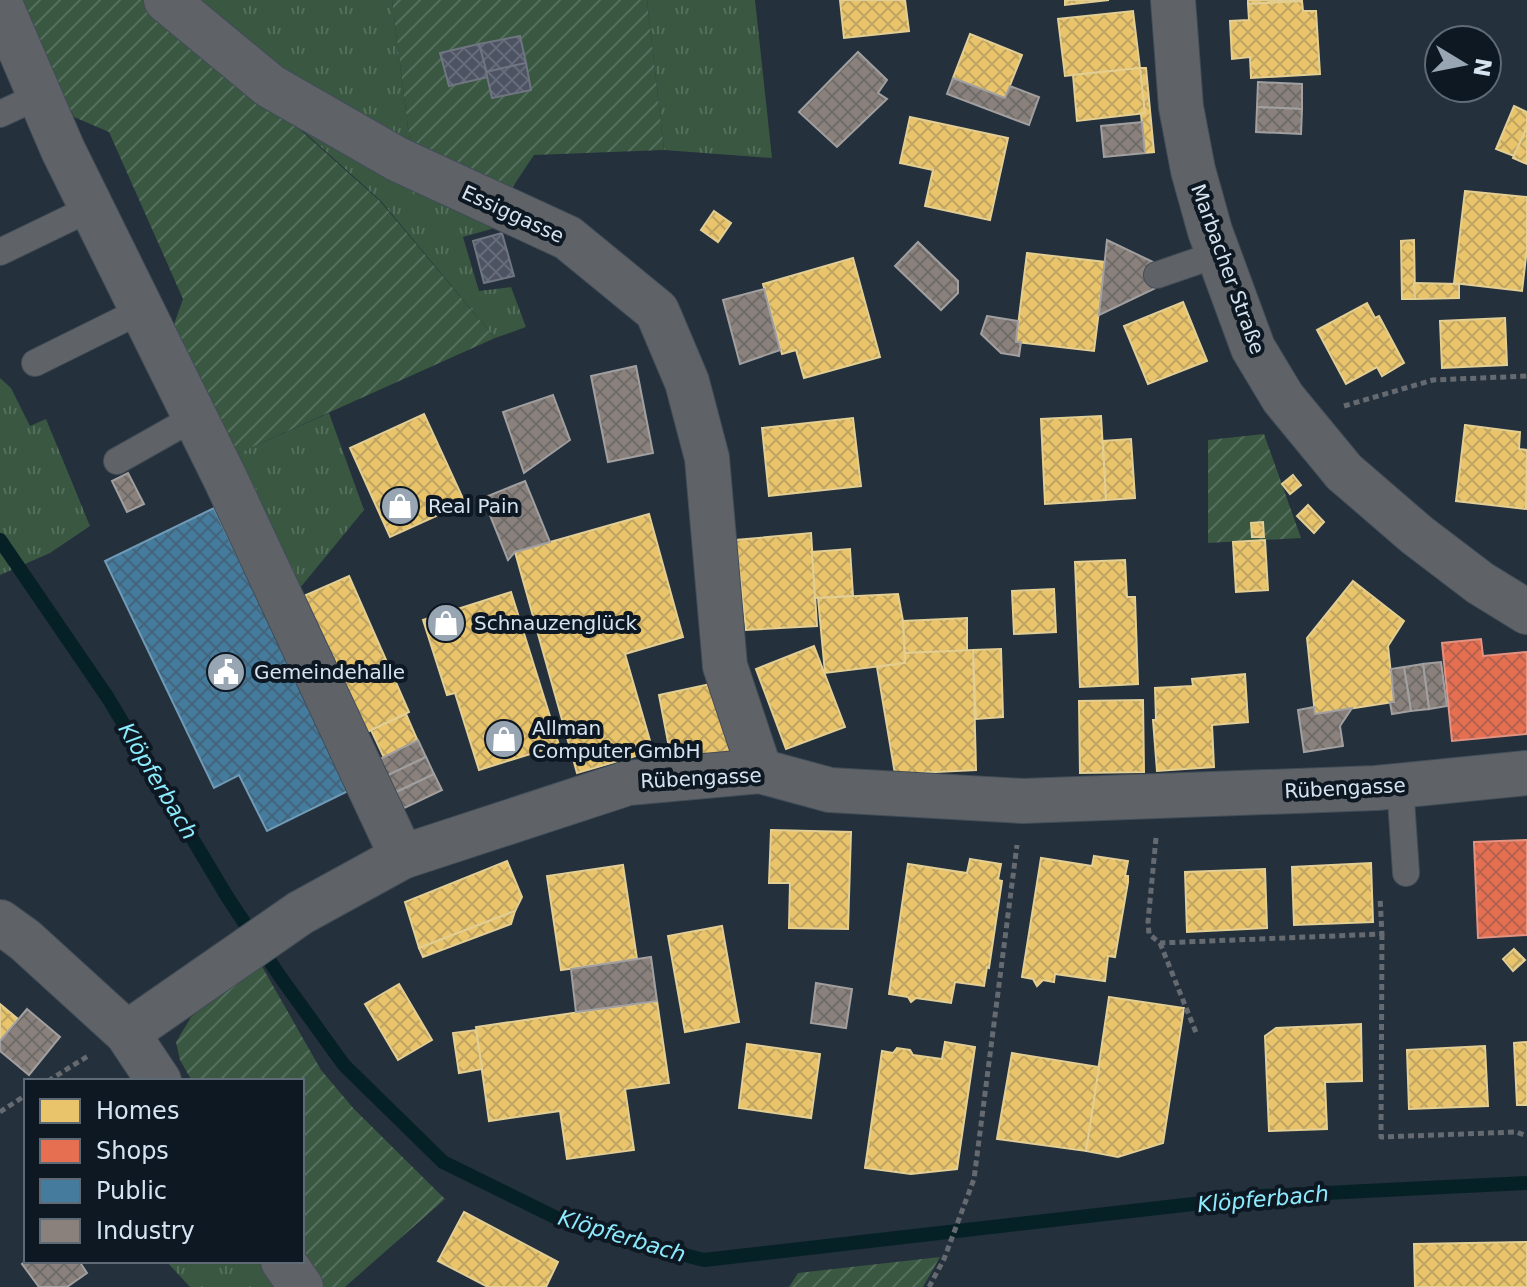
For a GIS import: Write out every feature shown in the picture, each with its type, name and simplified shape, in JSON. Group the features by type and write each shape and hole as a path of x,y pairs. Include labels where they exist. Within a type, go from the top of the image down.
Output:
{"street":[{"path":"0,0 39,96 91,208 195,417 402,857"},
{"name":"Essiggasse","path":"166,0 270,86 397,159 568,238 657,311 687,382 707,458 725,666 760,771"},
{"name":"Marbacher Straße","path":"1173,0 1181,107 1193,170 1218,254 1253,348 1283,398 1344,472 1417,535 1480,583 1527,612"},
{"name":"Rübengasse","path":"127,1033 300,913 402,857 628,783 760,771 830,790 1023,801 1376,788 1527,773"},
{"path":"21,929 127,1033 158,1079"},
{"path":"284,1263 301,1287"}],"lane":[{"path":"0,114 39,96"},
{"path":"0,252 91,208"},
{"path":"1157,275 1218,254"},
{"path":"35,363 142,310"},
{"path":"117,461 195,417"},
{"path":"1400,785 1406,873"}],"path":[{"path":"1301,419 1433,380 1527,376"},
{"path":"1160,796 1149,934 1160,943 1197,1035"},
{"path":"929,1287 944,1259 974,1179 1023,801"},
{"path":"1380,890 1381,1137 1516,1132 1527,1136"},
{"path":"1160,943 1382,934"},
{"path":"0,1112 24,1096"}],"green space":[{"path":"21,0 155,0 380,201 495,338 232,456 173,327 183,299 109,132 74,117"},
{"path":"190,0 392,0 411,151 295,79"},
{"path":"392,0 647,0 664,150 534,155 506,197 411,151"},
{"path":"647,0 755,0 772,158 664,150"},
{"path":"292,121 502,226 463,237 479,291 511,287 526,327 495,338 381,201"},
{"path":"0,378 11,388 30,426 46,419 90,526 50,553 0,575"},
{"path":"329,413 364,510 295,594 232,456"},
{"path":"1264,434 1301,538 1208,543 1208,440"},
{"path":"260,963 321,1070 354,1109 445,1199 345,1287 315,1287 303,1263 304,1079 191,1079 180,1060 176,1042 191,1017"},
{"path":"940,1257 923,1287 789,1287 798,1273"},
{"path":"168,1263 270,1263 285,1287 190,1287"}],"building: Homes":[{"path":"840,0 905,0 909,31 844,38"},
{"path":"1065,0 1109,0 1065,5"},
{"path":"1248,0 1302,0 1302,1 1248,4"},
{"path":"1302,1 1303,11 1316,11 1320,74 1251,78 1250,57 1232,59 1230,21 1249,20 1248,4"},
{"path":"1133,11 1140,68 1065,76 1058,19"},
{"path":"970,34 1022,55 1005,98 953,78"},
{"path":"1140,68 1145,113 1077,121 1073,75"},
{"path":"1140,68 1146,68 1154,152 1145,153"},
{"path":"1514,106 1527,112 1527,127 1514,156 1496,149"},
{"path":"910,117 1008,138 990,220 925,206 933,170 900,163"},
{"path":"1527,127 1527,164 1513,158"},
{"path":"1465,191 1527,197 1527,248 1522,291 1454,283"},
{"path":"714,211 731,223 718,242 701,230"},
{"path":"1414,240 1415,299 1402,299 1401,241"},
{"path":"1027,253 1105,262 1094,351 1016,342"},
{"path":"853,258 880,357 804,378 796,350 782,354 763,284"},
{"path":"1414,283 1459,284 1459,298 1415,299"},
{"path":"1183,302 1207,361 1148,384 1124,326"},
{"path":"1367,303 1375,318 1379,316 1404,363 1382,376 1377,367 1346,384 1317,330"},
{"path":"1505,318 1507,365 1442,368 1440,321"},
{"path":"424,414 465,503 390,537 350,448"},
{"path":"1101,416 1106,500 1045,504 1041,419"},
{"path":"853,418 861,486 769,496 762,428"},
{"path":"1465,425 1520,432 1519,449 1527,450 1526,509 1456,501"},
{"path":"1131,439 1135,498 1106,500 1103,441"},
{"path":"1293,475 1301,485 1290,494 1282,484"},
{"path":"1308,505 1324,522 1314,533 1297,516"},
{"path":"649,514 683,637 625,654 653,751 577,773 515,552"},
{"path":"1263,522 1264,537 1252,537 1251,523"},
{"path":"811,533 817,626 746,630 736,540"},
{"path":"1265,540 1268,590 1236,592 1233,542"},
{"path":"850,549 853,596 815,598 812,552"},
{"path":"1125,560 1127,597 1135,597 1138,684 1080,687 1075,562"},
{"path":"349,576 409,712 361,735 297,599"},
{"path":"1353,581 1404,621 1388,646 1394,702 1315,714 1307,638"},
{"path":"1054,589 1056,632 1014,634 1012,591"},
{"path":"511,592 559,745 479,770 455,693 447,695 423,620"},
{"path":"898,594 905,663 825,673 818,598"},
{"path":"967,618 967,651 905,653 903,621"},
{"path":"814,646 845,727 786,749 756,669"},
{"path":"1001,649 1003,717 976,719 973,650"},
{"path":"973,650 976,770 895,774 877,667 905,663 905,653"},
{"path":"1245,674 1248,722 1212,725 1214,767 1157,771 1153,720 1156,720 1155,688 1193,686 1192,679"},
{"path":"720,682 735,751 672,763 659,695"},
{"path":"1143,700 1144,772 1080,773 1079,701"},
{"path":"406,714 420,746 386,762 371,730"},
{"path":"771,830 851,832 848,929 789,928 790,883 769,883"},
{"path":"1094,856 1128,861 1125,876 1128,876 1128,882 1115,957 1108,956 1105,981 1055,974 1054,982 1043,980 1037,986 1033,979 1022,977 1041,858 1092,866"},
{"path":"970,859 1001,864 998,880 1002,881 984,986 955,982 951,1003 916,998 911,1002 908,997 889,994 908,864 967,873"},
{"path":"507,861 522,897 515,911 419,948 405,902"},
{"path":"1371,863 1373,922 1294,925 1292,867"},
{"path":"623,865 637,959 561,970 547,876"},
{"path":"1265,869 1267,928 1187,932 1185,872"},
{"path":"515,911 511,924 423,957 419,948"},
{"path":"722,926 739,1022 685,1032 668,936"},
{"path":"1514,949 1525,960 1513,971 1503,959"},
{"path":"399,984 432,1040 398,1060 365,1004"},
{"path":"1109,997 1184,1008 1163,1143 1118,1157 1086,1151"},
{"path":"657,1001 669,1083 625,1089 634,1150 567,1159 560,1111 489,1121 476,1027"},
{"path":"0,1004 18,1019 0,1041"},
{"path":"1361,1024 1362,1081 1325,1082 1327,1129 1269,1131 1265,1036 1276,1028"},
{"path":"476,1030 482,1069 459,1073 453,1033"},
{"path":"945,1042 975,1047 957,1169 911,1174 865,1168 882,1051 893,1053 897,1048 910,1050 913,1055 942,1059"},
{"path":"1527,1042 1527,1105 1517,1105 1514,1043"},
{"path":"747,1044 820,1054 811,1118 739,1108"},
{"path":"1485,1046 1488,1106 1409,1109 1407,1050"},
{"path":"1012,1053 1099,1067 1086,1151 997,1139"},
{"path":"464,1212 558,1262 546,1287 488,1287 438,1261"},
{"path":"1527,1242 1527,1287 1415,1287 1414,1244"}],"building: Shops":[{"path":"1481,639 1483,656 1527,652 1527,734 1452,741 1442,643"},
{"path":"1527,840 1527,935 1478,938 1474,842"}],"building: Public":[{"path":"214,508 350,790 267,831 239,775 214,788 105,561"}],"building: Industry":[{"path":"858,52 887,80 878,93 887,99 837,147 799,112"},
{"path":"953,78 1005,98 1010,86 1039,97 1029,125 947,94"},
{"path":"1258,82 1302,84 1302,109 1257,107"},
{"path":"1257,107 1302,109 1301,134 1256,132"},
{"path":"1142,122 1145,153 1104,157 1101,126"},
{"path":"1107,240 1153,262 1160,286 1099,315"},
{"path":"918,242 958,281 958,293 941,310 895,266"},
{"path":"764,289 780,350 740,364 723,300"},
{"path":"987,316 1018,321 1016,342 1021,342 1019,356 1001,353 981,334"},
{"path":"636,366 653,453 608,462 591,376"},
{"path":"553,395 570,440 524,473 503,412"},
{"path":"128,473 144,504 127,512 112,481"},
{"path":"525,481 550,542 515,552 508,560 483,498"},
{"path":"1441,662 1447,706 1429,709 1423,664"},
{"path":"1423,664 1429,709 1411,711 1404,667"},
{"path":"1404,667 1411,711 1392,714 1391,669"},
{"path":"1314,707 1315,714 1352,708 1340,726 1343,746 1304,752 1298,710"},
{"path":"418,740 426,757 382,778 374,762"},
{"path":"426,757 434,774 390,795 382,778"},
{"path":"434,774 442,790 398,811 390,795"},
{"path":"651,957 657,1001 576,1012 571,969"},
{"path":"816,983 852,989 846,1028 811,1023"},
{"path":"27,1009 60,1037 29,1075 0,1051 0,1041"},
{"path":"80,1263 87,1273 67,1287 39,1287 22,1264"}],"building: Other":[{"path":"520,36 526,63 486,72 479,44"},
{"path":"479,44 488,77 449,86 440,53"},
{"path":"526,63 531,90 492,98 486,72"},
{"path":"502,233 514,276 484,283 473,241"}],"waterway":[{"name":"Klöpferbach","path":"0,540 108,698 228,898 344,1065 443,1162 573,1226 704,1260 1263,1196 1527,1183"}],"place":[{"name":"Real Pain","path":"400,506"},
{"name":"Schnauzenglück","path":"446,623"},
{"name":"Gemeindehalle","path":"226,672"},
{"name":"Allman Computer GmbH","path":"504,739"}]}
